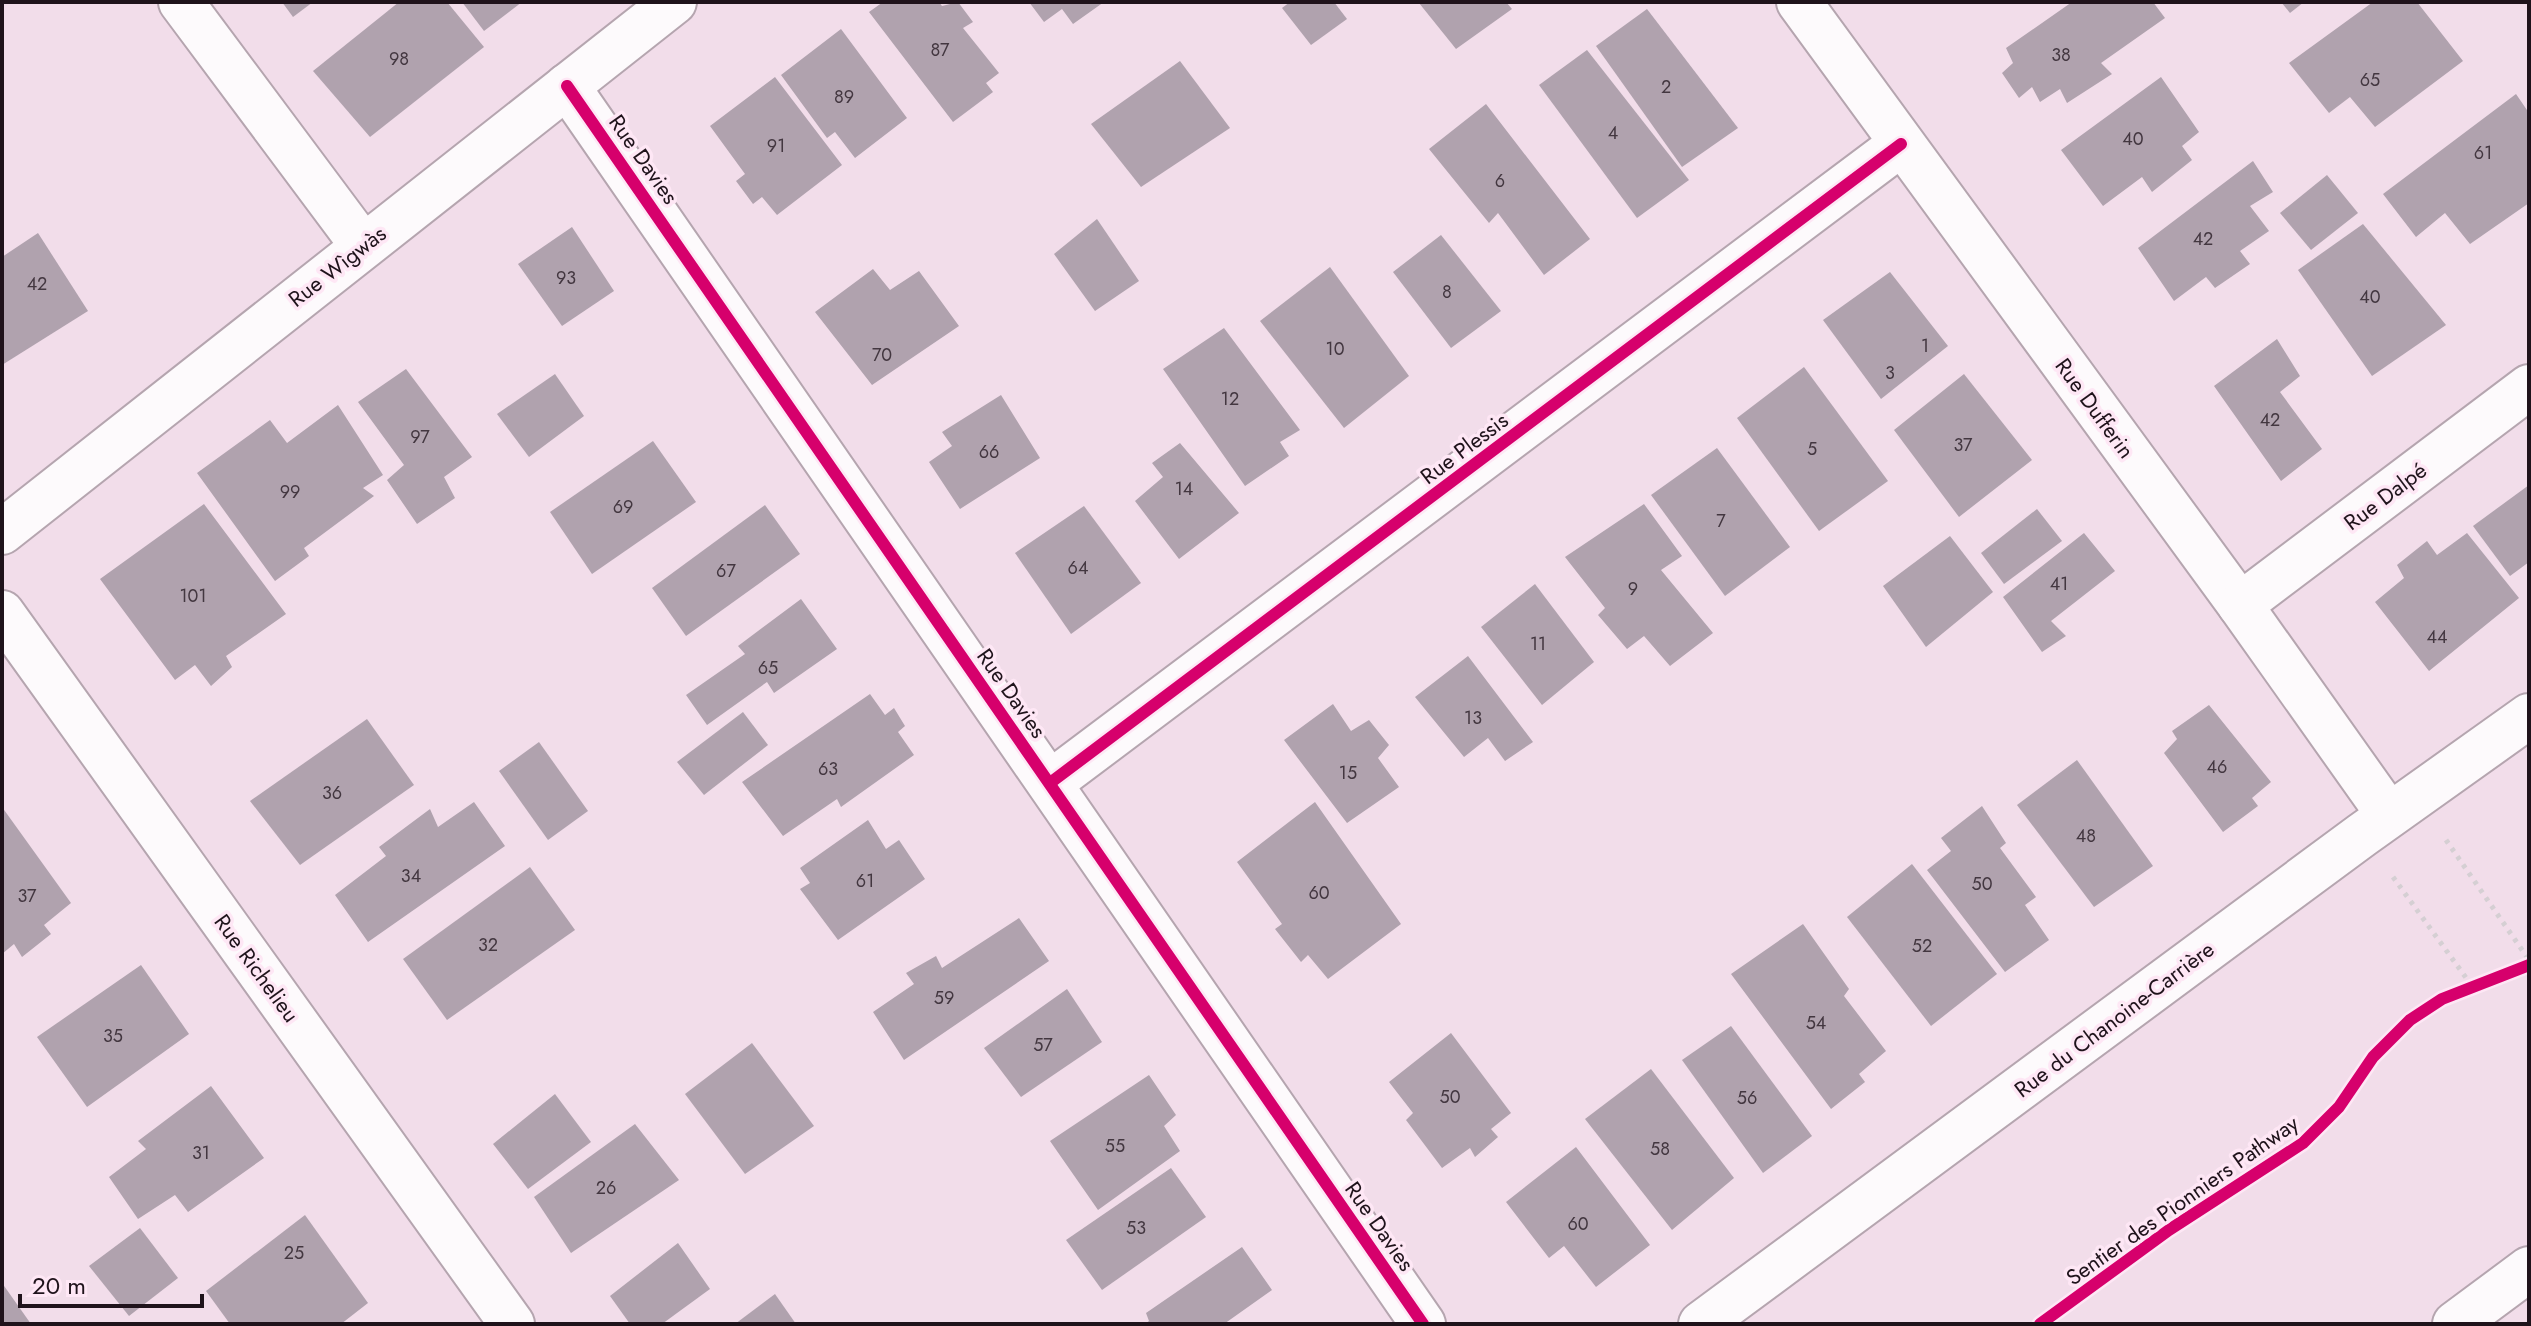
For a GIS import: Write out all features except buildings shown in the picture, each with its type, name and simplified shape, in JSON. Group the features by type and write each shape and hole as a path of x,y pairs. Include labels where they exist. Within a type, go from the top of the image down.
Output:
{"street":[{"path":"181,2 363,246"},
{"name":"Rue Wìgwàs","path":"2,532 674,2"},
{"name":"Rue Dufferin","path":"1799,2 2240,605 2389,816"},
{"name":"Rue Davies","path":"567,86 1423,1324"},
{"name":"Rue Plessis","path":"1050,783 1901,144"},
{"name":"Rue Dalpé","path":"2240,605 2529,387"},
{"name":"Rue Richelieu","path":"2,613 512,1324"},
{"name":"Rue du Chanoine-Carrière","path":"1701,1324 2529,716"},
{"path":"2455,1324 2529,1269"}],"path":[{"path":"2389,816 2529,962 2515,970"},
{"path":"2389,816 2467,988 2486,980"}],"cycle path":[{"path":"567,86 1423,1324"},
{"path":"1050,783 1901,144"},
{"name":"Sentier des Pionniers Pathway","path":"2040,1324 2169,1230 2303,1143 2339,1107 2373,1057 2410,1020 2442,999 2529,965"}]}
